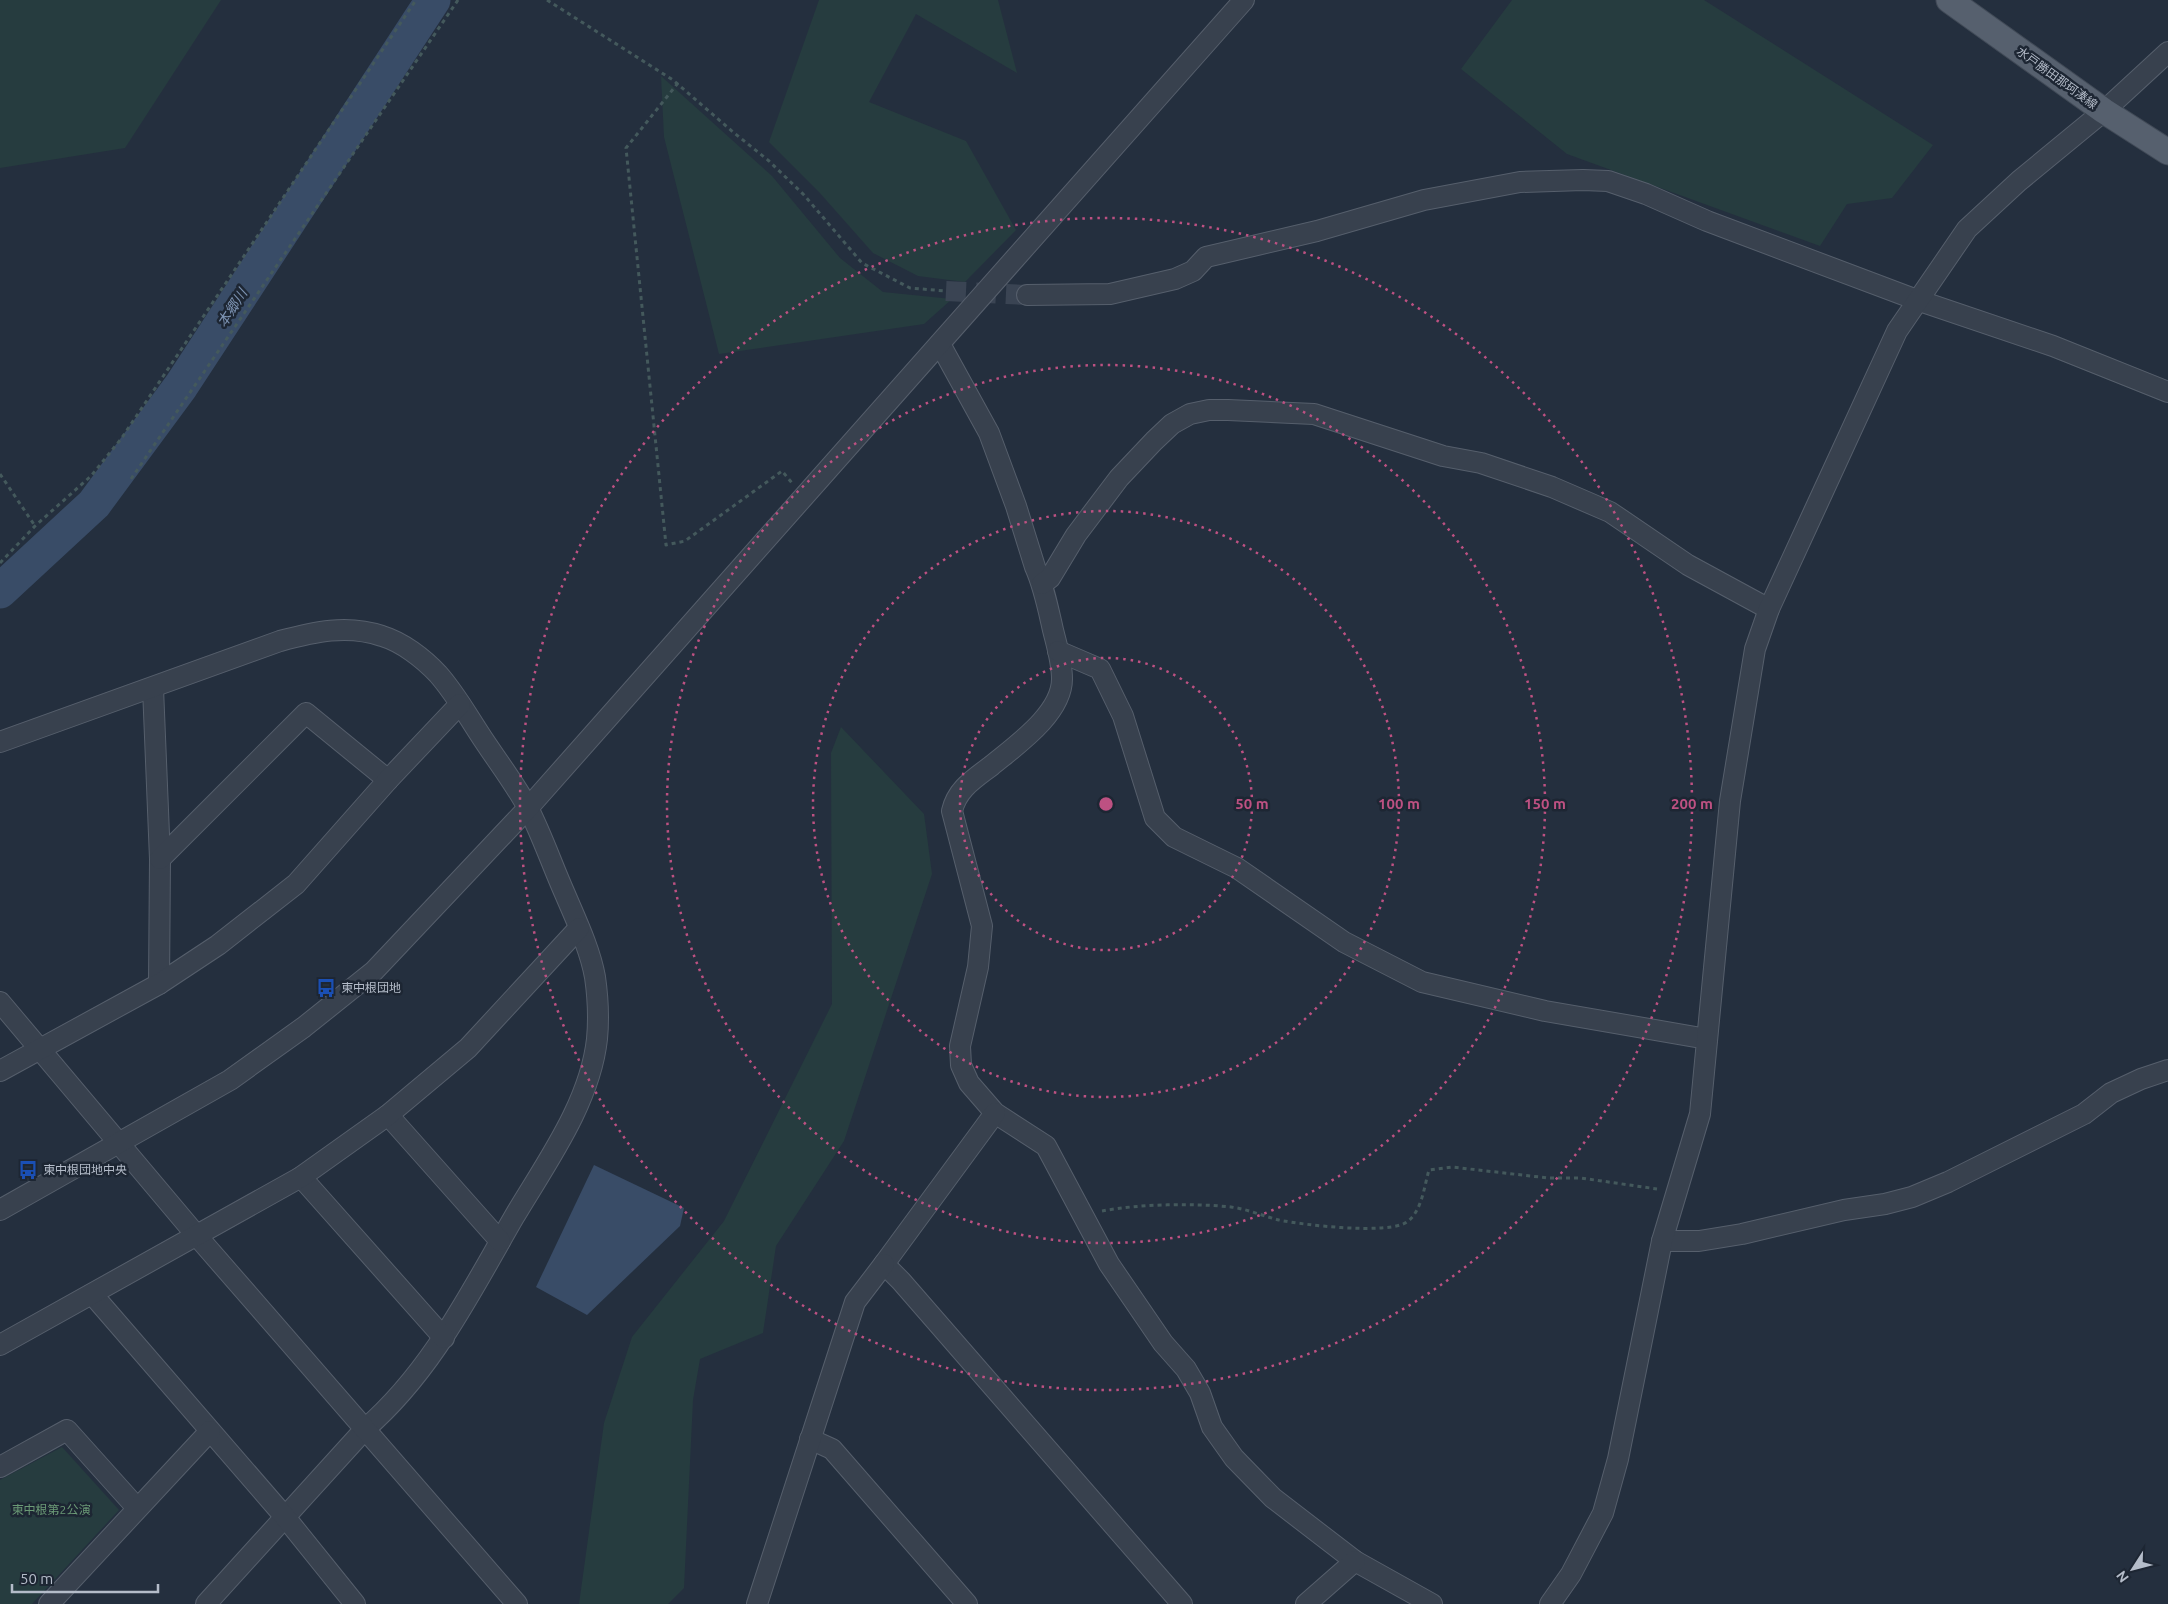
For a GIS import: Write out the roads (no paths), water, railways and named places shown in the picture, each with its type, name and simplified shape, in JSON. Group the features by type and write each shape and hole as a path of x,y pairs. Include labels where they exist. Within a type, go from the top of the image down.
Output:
{"main road":[{"name":"水戸勝田那珂湊線","path":"1949,0 2104,111 2168,152"}],"street":[{"path":"0,1210 120,1144 230,1080 274,1050 374,971 528,808 1244,0"},
{"path":"1550,1604 1571,1574 1603,1513 1618,1459 1662,1241 1700,1114 1730,801 1755,649 1769,609 1897,331 1967,229 2019,181 2104,111 2168,52"},
{"path":"1027,295 1110,294 1175,279 1193,271 1206,257 1317,231 1424,200 1520,182 1608,181 1646,194 1707,221 1917,300 2053,346 2168,392"},
{"path":"940,344 989,433 1016,506 1042,584 1058,652 1062,680 1059,694 1038,726 967,785 955,799 952,811 982,926 978,967 960,1046 961,1065 969,1083 995,1113 1046,1146 1084,1215 1108,1264 1163,1343 1186,1369 1200,1393 1212,1427 1234,1458 1273,1498 1356,1561 1432,1604"},
{"path":"1042,584 1050,578 1076,535 1119,478 1172,424 1190,414 1209,410 1228,410 1314,414 1434,454 1481,462 1552,487 1610,512 1688,565 1769,609"},
{"path":"0,742 280,641 319,631 353,630 384,636 412,651 437,673 460,704 528,808 579,928 595,974 599,1008 597,1040 590,1078 572,1116 500,1241 470,1298 444,1338 384,1412 365,1429 206,1604"},
{"path":"1058,652 1100,669 1122,716 1155,818 1174,837 1237,868 1344,942 1422,982 1545,1010 1707,1039"},
{"path":"153,688 160,859 159,984"},
{"path":"0,1071 159,984 218,945 296,884 388,780 460,704"},
{"path":"160,859 306,713 388,780"},
{"path":"0,1345 301,1177 388,1115 468,1048 579,928"},
{"path":"0,1002 197,1236 516,1604"},
{"path":"1662,1241 1699,1241 1742,1234 1844,1210 1885,1204 1912,1197 1948,1182 2084,1114 2111,1093 2168,1070"},
{"path":"757,1604 855,1302 995,1113"},
{"path":"388,1115 500,1241"},
{"path":"301,1177 444,1338"},
{"path":"884,1264 901,1281 1182,1604"},
{"path":"92,1294 285,1517 355,1604"},
{"path":"0,1466 67,1430 137,1508"},
{"path":"50,1604 210,1431"},
{"path":"810,1439 832,1449 966,1604"},
{"path":"1306,1604 1356,1561"}],"water":[{"path":"594,1165 684,1208 680,1226 587,1315 536,1287"}],"waterway":[{"name":"本郷川","path":"0,591 94,504 181,386 433,0"}],"tunnel":[{"path":"946,291 1027,295"}],"place":[{"name":"東中根団地","path":"326,988"},
{"name":"東中根団地中央","path":"28,1170"}],"park label":[{"name":"東中根第2公演","path":"51,1510"}]}
